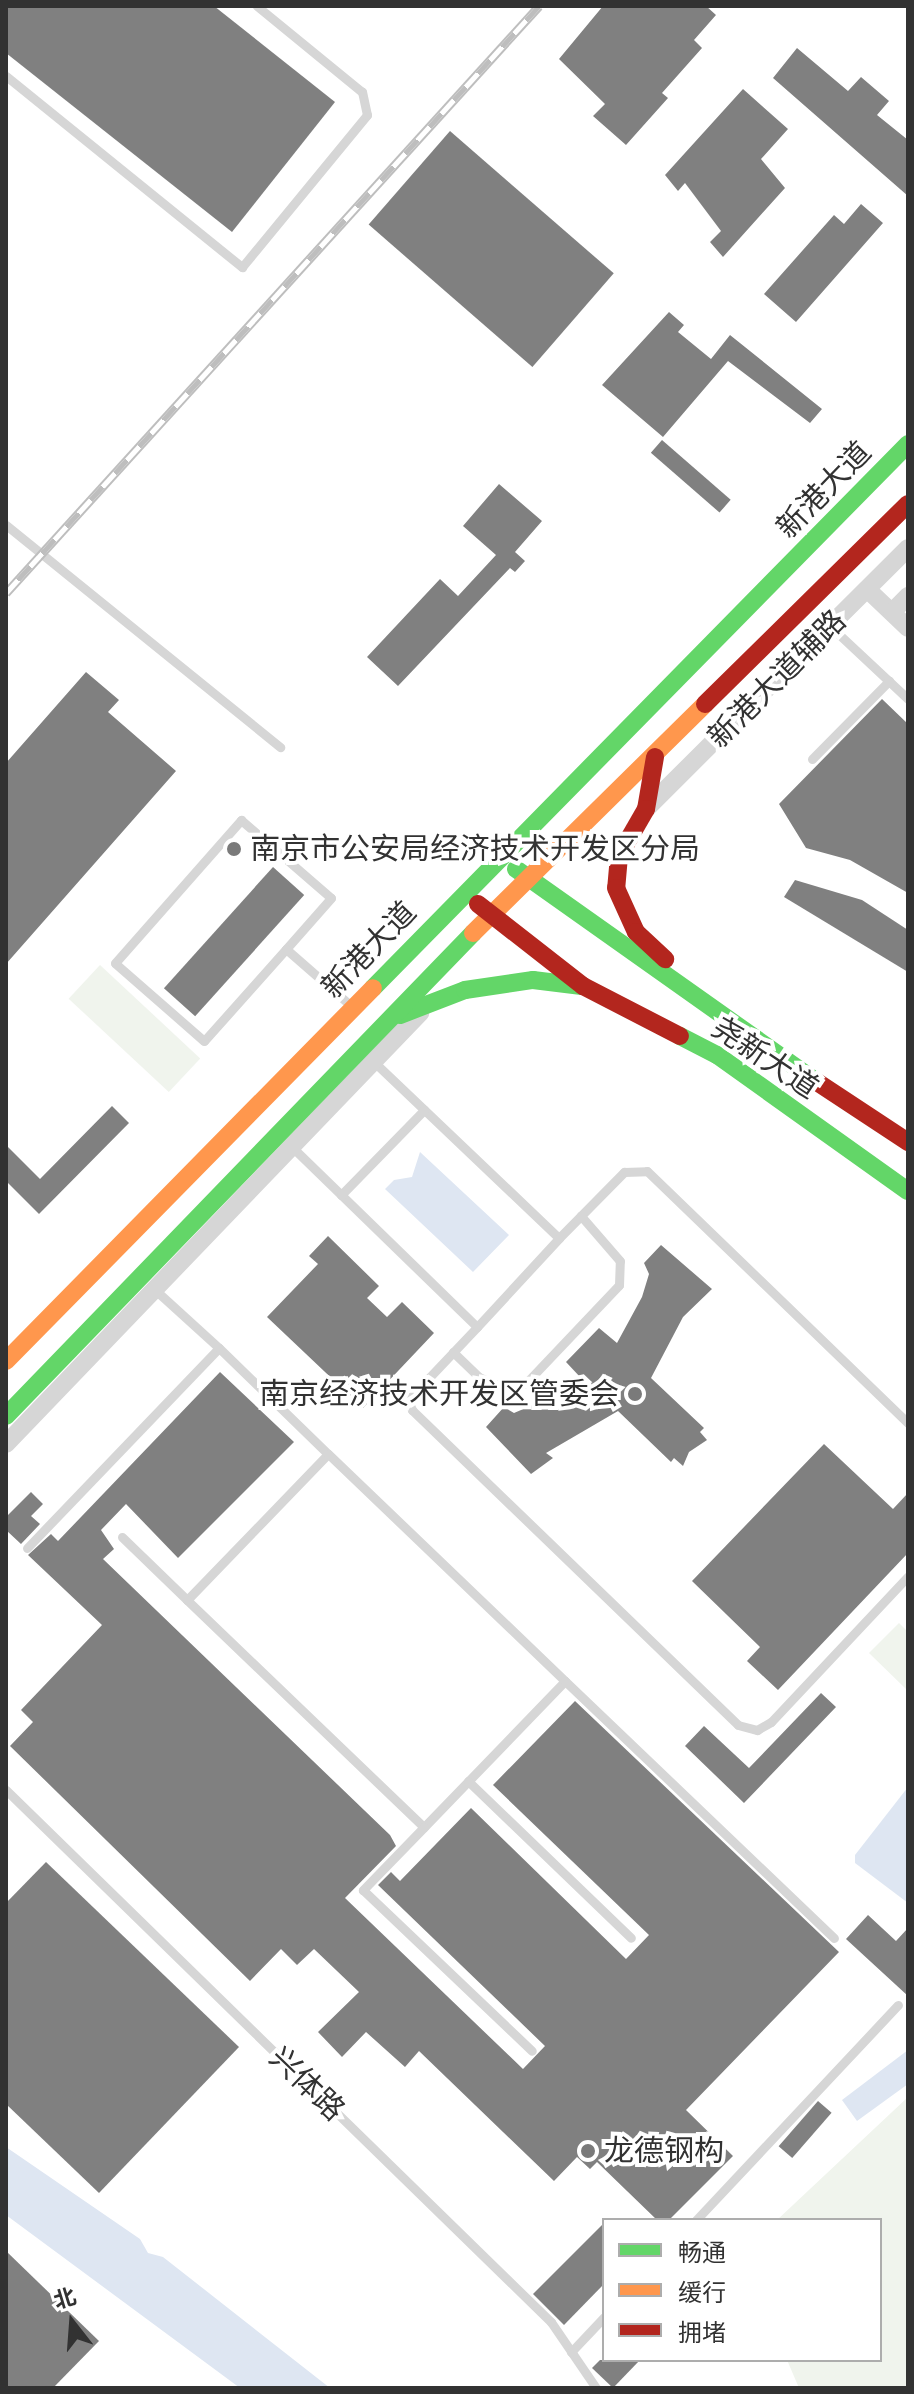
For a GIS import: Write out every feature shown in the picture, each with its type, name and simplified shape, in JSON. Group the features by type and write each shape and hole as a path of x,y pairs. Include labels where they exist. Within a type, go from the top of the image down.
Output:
{"main road":[{"name":"新港大道","path":"6,1361 908,444"},
{"name":"新港大道","path":"6,1416 358,1046 530,881 908,504"},
{"name":"尧新大道","path":"655,757 646,809 619,856 616,888 636,932 731,1025"},
{"name":"尧新大道","path":"501,855 530,881 731,1025 908,1142"},
{"name":"尧新大道","path":"464,892 583,986 717,1055 908,1191"},
{"name":"尧新大道","path":"387,1020 465,990 533,980 583,986"}],"street":[{"name":"新港大道辅路","path":"646,809 908,548"},
{"path":"868,590 908,628"},
{"path":"892,612 908,596"},
{"path":"6,1444 430,1003"}],"lane":[{"path":"6,76 242,267 367,115 362,92 257,6"},
{"path":"6,525 280,747"},
{"path":"830,626 908,699"},
{"path":"812,759 889,681"},
{"path":"241,820 331,898 286,949 204,1041 115,963 241,820"},
{"path":"286,949 353,1007"},
{"path":"358,1046 559,1238"},
{"path":"341,1195 424,1110"},
{"path":"275,1130 477,1327"},
{"path":"908,1423 647,1171 624,1172 408,1400 412,1410 738,1725 757,1730 771,1722 908,1576"},
{"path":"453,1352 479,1377 506,1389 526,1383 619,1285 620,1261 581,1216"},
{"path":"139,1275 834,1938"},
{"path":"27,1548 219,1348"},
{"path":"187,1600 328,1454"},
{"path":"122,1537 424,1827"},
{"path":"532,2051 363,1890 565,1681"},
{"path":"468,1781 631,1938"},
{"name":"兴体路","path":"6,1790 551,2322 596,2388"},
{"path":"698,2218 898,2005"},
{"path":"571,2352 602,2319"}],"shaded area":[{"path":"100,965 200,1058 169,1092 69,999"},
{"path":"420,1152 509,1235 473,1272 385,1189 394,1180 412,1177"},
{"path":"899,1623 908,1632 908,1691 869,1653"},
{"path":"908,1787 908,1903 855,1863 855,1855"},
{"path":"908,2050 908,2084 857,2121 842,2100"},
{"path":"908,2097 908,2388 799,2388 788,2362 882,2362 882,2218 779,2218"},
{"path":"6,2147 140,2239 148,2253 163,2257 330,2388 240,2388 6,2215"}],"building":[{"path":"6,6 214,6 335,102 232,232 6,53"},
{"path":"603,6 706,6 716,15 694,40 702,48 662,93 668,98 626,145 593,116 605,104 559,59"},
{"path":"797,48 848,91 861,77 889,101 877,115 908,140 908,196 773,78"},
{"path":"743,89 788,129 761,159 785,188 723,257 710,242 721,231 685,183 678,191 665,175"},
{"path":"450,131 614,273 532,367 369,225"},
{"path":"861,204 883,223 796,322 764,294 834,215 844,224"},
{"path":"669,312 684,325 678,332 711,359 730,335 822,409 810,423 728,361 663,437 602,385"},
{"path":"662,440 731,500 720,513 651,453"},
{"path":"499,484 542,521 515,552 525,561 515,572 510,568 398,686 367,657 440,579 458,596 496,555 463,526"},
{"path":"86,672 119,700 108,712 176,771 6,964 6,763"},
{"path":"882,699 908,724 908,893 850,860 806,848 779,804"},
{"path":"273,867 304,895 195,1016 164,988"},
{"path":"795,880 862,900 908,930 908,972 784,897"},
{"path":"112,1106 129,1123 39,1214 6,1181 6,1145 40,1179"},
{"path":"328,1236 379,1286 367,1298 387,1317 402,1302 434,1333 363,1408 267,1317 318,1264 309,1256"},
{"path":"661,1245 712,1289 683,1317 651,1378 704,1428 700,1432 707,1440 689,1452 683,1466 674,1458 671,1462 618,1411 546,1453 553,1458 531,1474 486,1427 504,1407 514,1413 568,1390 581,1378 566,1362 599,1328 617,1343 642,1297 649,1274 644,1263"},
{"path":"220,1372 294,1442 178,1558 126,1504 101,1530 114,1549 103,1559 390,1835 396,1846 345,1898 523,2069 545,2046 378,1885 391,1872 400,1881 471,1808 626,1959 649,1935 493,1785 575,1701 839,1952 686,2110 733,2156 671,2218 655,2218 597,2162 590,2169 577,2157 554,2181 419,2051 405,2067 366,2032 342,2057 318,2032 359,1992 314,1949 297,1965 281,1949 250,1981 10,1746 33,1722 21,1710 102,1625 28,1555 51,1534 58,1541"},
{"path":"824,1444 893,1509 908,1493 908,1553 778,1690 747,1661 760,1647 692,1581"},
{"path":"31,1492 43,1504 31,1516 40,1524 21,1544 6,1530 6,1517"},
{"path":"821,1693 836,1707 744,1803 685,1746 704,1726 749,1768"},
{"path":"46,1862 239,2047 99,2193 6,2104 6,1903"},
{"path":"868,1915 896,1941 908,1928 908,1996 846,1939"},
{"path":"818,2101 832,2113 792,2158 779,2146"},
{"path":"602,2225 602,2286 564,2325 533,2294"},
{"path":"6,2251 99,2341 53,2388 6,2388"},
{"path":"600,2360 638,2362 613,2388 592,2368"}],"railway":[{"path":"6,593 539,6"}],"traffic: fast":[{"path":"373,988 908,444"},
{"path":"516,869 817,1082"},
{"path":"6,1416 473,933"},
{"path":"400,1015 465,990 533,980 582,986"},
{"path":"680,1036 717,1055 908,1191"}],"traffic: slow":[{"path":"473,933 705,704"},
{"path":"6,1361 373,988"}],"traffic: jam":[{"path":"705,704 908,504"},
{"path":"655,757 646,809 619,856 616,888 636,932 665,959"},
{"path":"478,904 583,986 680,1036"},
{"path":"817,1082 908,1142"}],"place":[{"name":"南京市公安局经济技术开发区分局","path":"234,849"},
{"name":"南京经济技术开发区管委会","path":"635,1394"},
{"name":"龙德钢构","path":"588,2151"}]}
